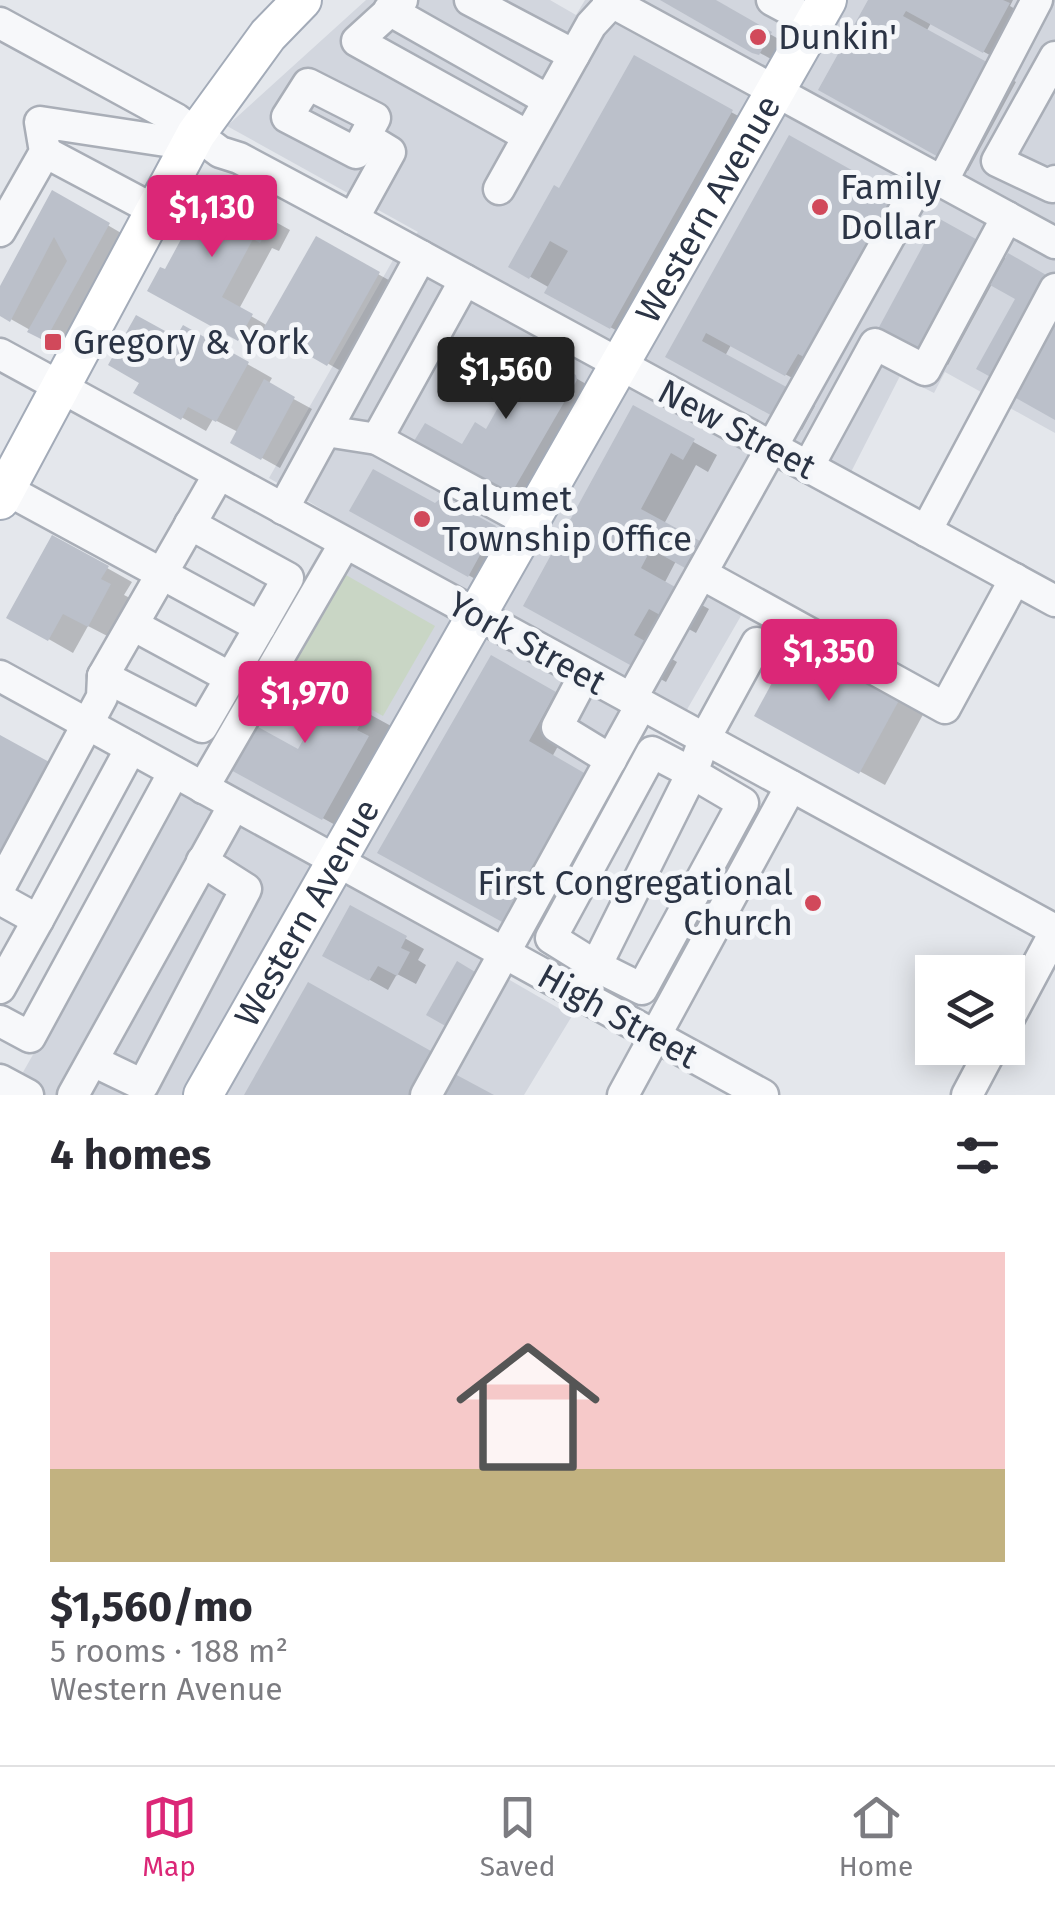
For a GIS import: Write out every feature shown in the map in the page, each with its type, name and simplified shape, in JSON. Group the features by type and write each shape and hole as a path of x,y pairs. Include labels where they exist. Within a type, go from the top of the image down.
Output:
{"main road":[{"path":"2,492 194,140 268,34 302,0"},
{"name":"Western Avenue","path":"202,1095 821,12"}],"street":[{"path":"470,0 574,55"},
{"path":"772,0 821,12"},
{"path":"426,1095 611,760 636,702 702,574 1037,0"},
{"path":"499,189 591,25 612,1 1055,243"},
{"path":"528,136 357,41 395,5 548,100"},
{"name":"New Street","path":"0,23 176,119 194,140 238,158 352,219 1055,601"},
{"path":"1055,57 997,160 1052,187 1055,182"},
{"path":"0,231 45,152 40,122 194,140"},
{"path":"352,219 390,152 366,138"},
{"path":"45,152 156,212"},
{"path":"808,467 875,344 925,370 1006,217"},
{"path":"283,509 421,256"},
{"path":"377,439 465,280"},
{"path":"926,532 1055,289"},
{"name":"York Street","path":"4,352 344,543 1055,931"},
{"path":"326,431 377,439 531,523"},
{"path":"0,887 79,720 90,682 104,676 219,474"},
{"path":"2,492 260,627"},
{"path":"104,676 202,727 288,578 190,524"},
{"path":"203,788 344,543"},
{"path":"702,574 945,708 1014,579"},
{"path":"133,625 230,678"},
{"path":"580,994 692,773 704,740 757,643"},
{"path":"585,674 558,727 611,760"},
{"name":"High Street","path":"0,676 764,1095"},
{"path":"0,988 131,748"},
{"path":"652,752 692,773 743,803 642,988 551,938 652,752"},
{"path":"0,1021 30,1037 174,772"},
{"path":"623,1095 791,786"},
{"path":"74,1095 234,805"},
{"path":"92,1060 143,1085 246,889 202,862"},
{"path":"0,899 38,920"},
{"path":"1025,988 1055,931"},
{"path":"967,1095 983,1065"},
{"path":"0,1080 28,1095"}],"shaded area":[{"path":"366,0 550,0 576,15 585,0 1055,0 1055,433 945,372 934,393 900,376 850,474 788,444 715,569 753,595 685,713 660,699 501,975 572,1016 524,1095 10,1095 338,519 269,478 393,260 418,232 227,126"}],"green space":[{"path":"339,571 435,626 383,716 287,661"}],"building":[{"path":"660,0 716,0 772,32 759,55 752,53"},
{"path":"868,0 1010,3 983,53 906,11 903,16 994,66 942,159 818,90"},
{"path":"634,55 733,110 610,329 544,293 568,251 550,241 529,279 508,267 554,185 559,188"},
{"path":"789,135 898,196 850,282 847,277 804,357 798,354 785,376 706,333 702,341 792,390 776,418 665,357"},
{"path":"206,180 274,217 260,243 253,239 222,297 253,314 238,341 147,291 160,267 165,269 199,206 193,203"},
{"path":"52,190 110,223 45,341 27,332 67,261 54,237 10,322 0,316 0,286"},
{"path":"938,218 983,243 923,353 878,329"},
{"path":"316,236 380,272 327,366 263,329"},
{"path":"1008,253 1053,279 996,380 976,369 1015,299 990,285"},
{"path":"1055,308 1055,420 1016,398 1021,390 1012,384"},
{"path":"136,315 176,337 183,325 249,362 216,422 188,407 181,420 133,393 139,383 108,365"},
{"path":"510,337 576,375 577,380 507,501 411,446 425,423 462,444 475,422 486,429 500,404 495,401 505,384 489,375"},
{"path":"264,379 295,397 261,460 230,443"},
{"path":"633,405 695,439 683,460 671,453 641,509 700,541 685,568 651,549 641,568 686,593 671,621 649,609 634,635 654,646 641,671 523,606"},
{"name":"Calumet Township Office","path":"373,469 435,503 442,497 496,526 468,577 349,511"},
{"path":"52,535 109,566 101,579 111,584 88,627 63,614 48,641 6,618"},
{"path":"798,635 903,693 859,774 754,716"},
{"path":"491,655 556,692 529,741 586,774 504,923 377,853"},
{"path":"288,666 368,710 357,730 369,736 322,820 227,768 251,723 298,749 308,731 279,716 288,699 274,691"},
{"path":"0,735 51,763 0,858"},
{"path":"350,905 407,936 401,948 410,952 397,976 378,966 369,981 322,956"},
{"path":"457,961 480,975 449,1028 426,1015"},
{"path":"308,982 438,1055 415,1095 244,1095"},
{"path":"453,1073 494,1095 441,1095"}],"place":[{"name":"Dunkin'","path":"758,37"},
{"name":"Family Dollar","path":"820,207"},
{"name":"Gregory & York","path":"53,342"},
{"name":"Calumet Township Office","path":"422,519"},
{"name":"First Congregational Church","path":"813,903"}]}
